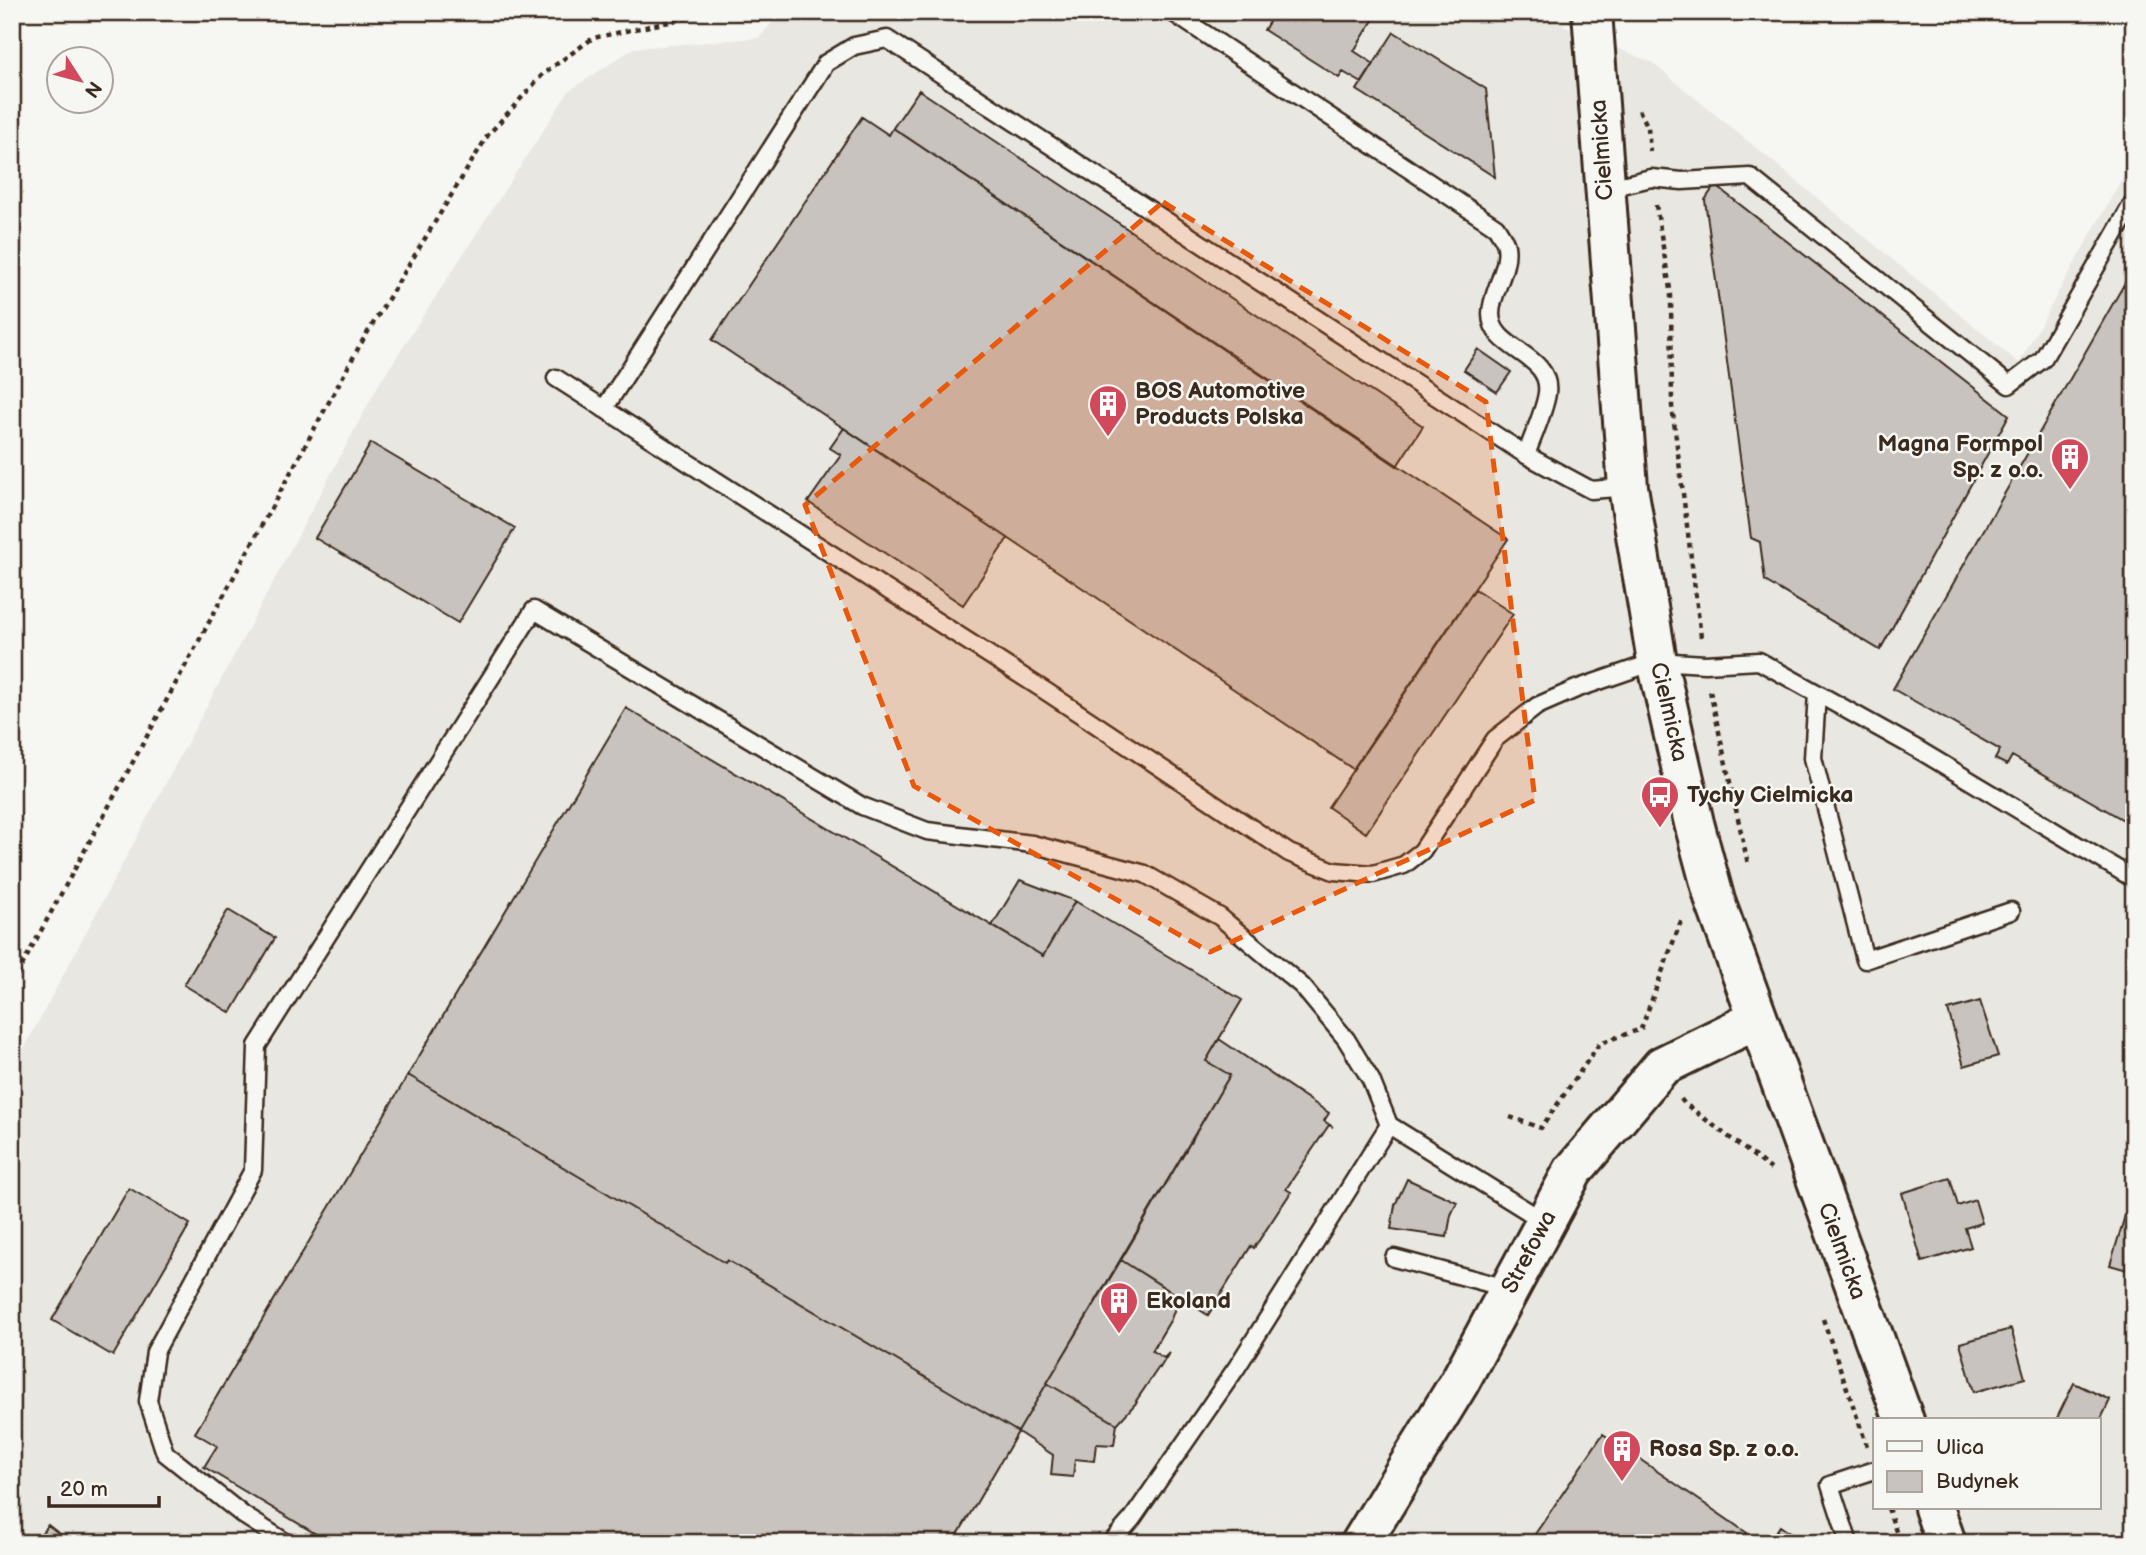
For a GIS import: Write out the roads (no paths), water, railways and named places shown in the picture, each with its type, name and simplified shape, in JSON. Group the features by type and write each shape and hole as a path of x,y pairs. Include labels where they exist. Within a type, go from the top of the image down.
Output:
{"street":[{"name":"Cielmicka","path":"1592,12 1628,487 1657,661 1715,901 1903,1418"},
{"name":"Strefowa","path":"1361,1543 1460,1383 1573,1171 1662,1066 1758,1019"},
{"path":"1935,1510 1945,1543"}],"lane":[{"path":"1172,12 1496,227 1506,246 1503,273 1494,296 1491,316 1497,335 1543,370 1548,392 1526,455"},
{"path":"604,409 826,63 854,46 887,39 1526,455 1591,490 1628,487"},
{"path":"1605,189 1651,178 1682,181 1750,177 2009,385 2043,359 2134,201"},
{"path":"556,378 1035,684 1289,853 1334,871 1373,874 1404,865 1422,851 1495,739 1537,706 1576,689 1657,661 1704,664 1759,661 1919,750 2134,879"},
{"path":"287,1543 243,1515 165,1453 148,1401 155,1352 253,1170 257,1046 534,610 862,806 928,831 1032,844 1145,874 1220,917 1302,986 1346,1039 1371,1080 1390,1125 1545,1222"},
{"path":"1817,693 1813,758 1866,960 2011,911"},
{"path":"1111,1543 1132,1519 1237,1367 1390,1125"},
{"path":"1394,1258 1510,1289"},
{"path":"1849,1543 1830,1485 1873,1471"}],"place":[{"name":"BOS Automotive Products Polska","path":"1108,438"},
{"name":"Magna Formpol Sp. z o.o.","path":"2070,491"},
{"name":"Tychy Cielmicka","path":"1660,829"},
{"name":"Ekoland","path":"1119,1335"},
{"name":"Rosa Sp. z o.o.","path":"1622,1483"}]}
